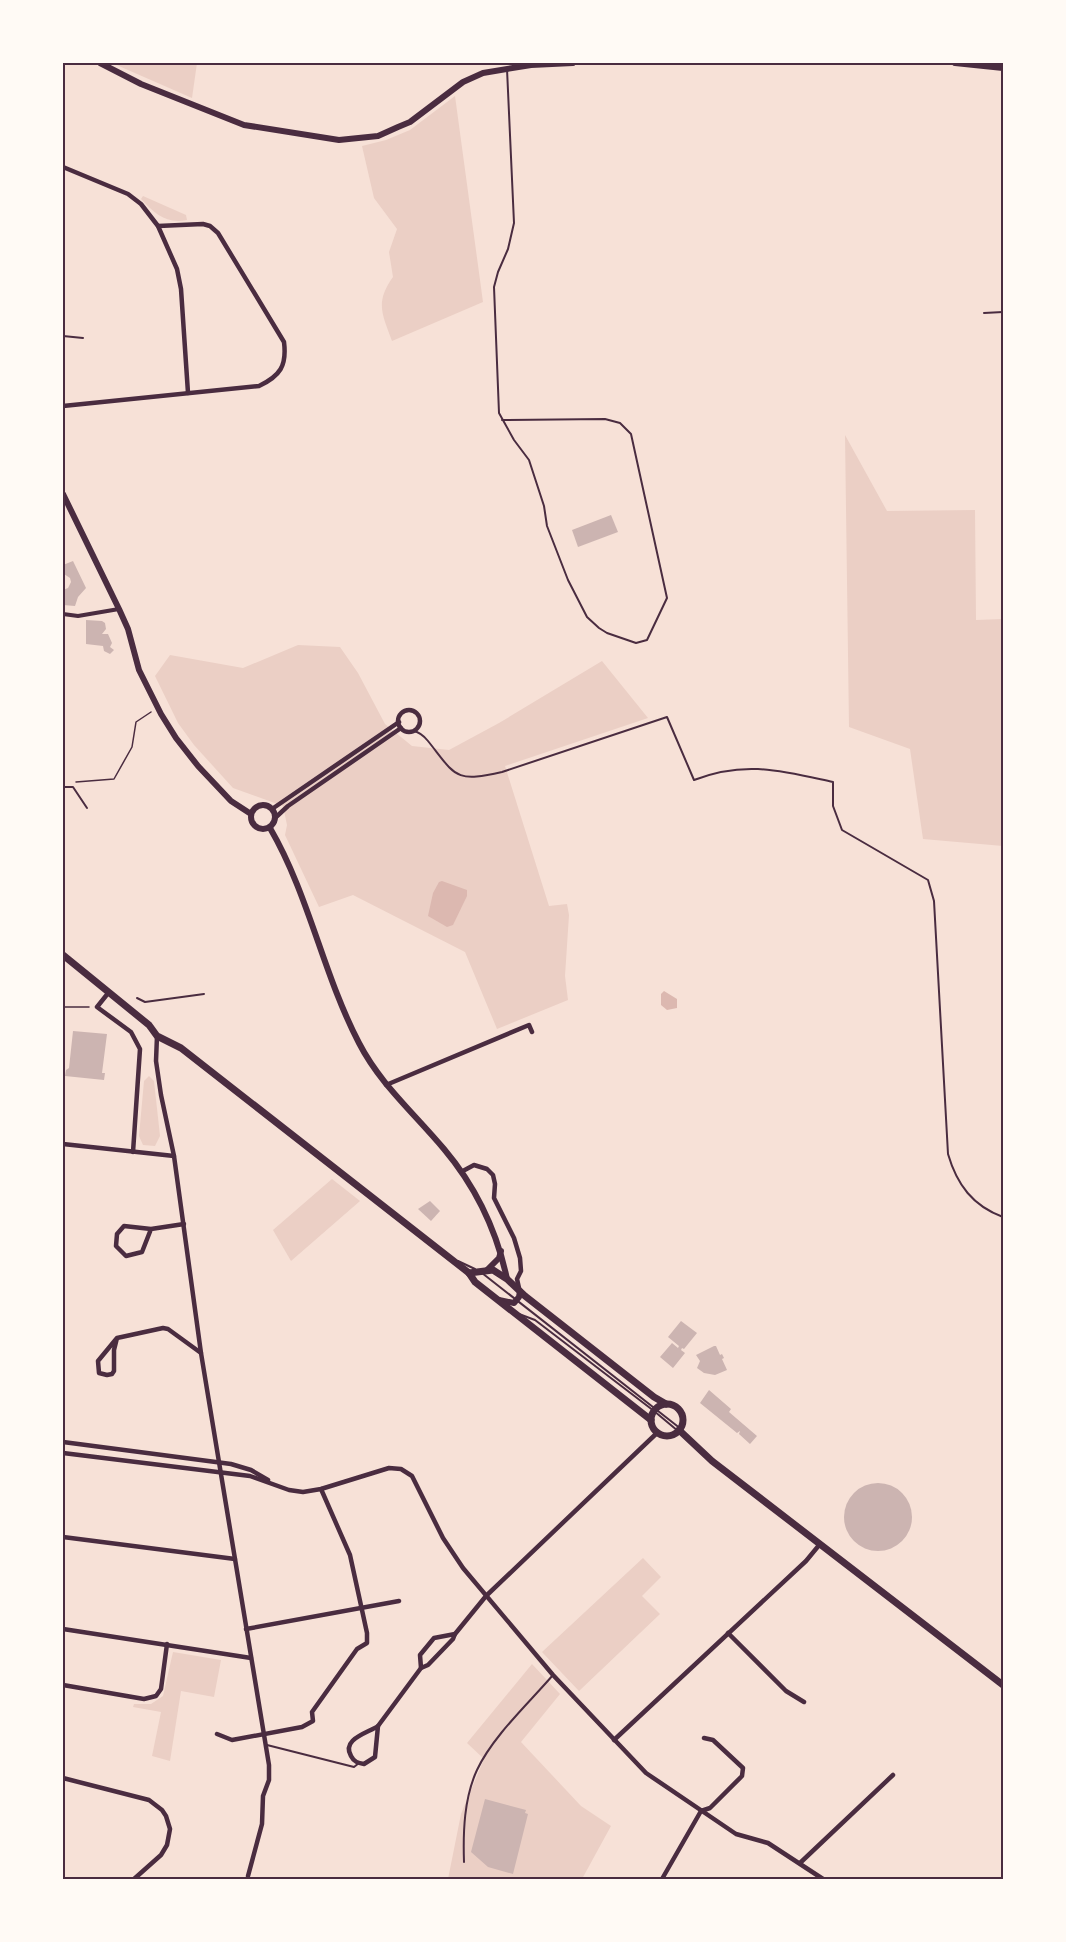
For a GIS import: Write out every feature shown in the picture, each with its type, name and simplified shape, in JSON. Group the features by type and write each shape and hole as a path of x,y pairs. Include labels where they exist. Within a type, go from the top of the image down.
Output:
{"main road":[{"path":"63,955 149,1024 157,1036 181,1048 469,1273 475,1282 513,1313 651,1420 658,1432 666,1436 679,1430 682,1424 682,1414 676,1407 666,1404 596,1352 507,1279 493,1270 469,1273"},
{"path":"651,1420 655,1410 666,1404"},
{"path":"679,1430 712,1461 1003,1685"}],"street":[{"path":"100,63 141,84 244,125 339,140 378,136 398,128 410,122 463,82 483,73 531,65 573,63"},
{"path":"955,63 1003,68"},
{"path":"63,167 128,194 141,204 158,226 177,269 182,289 188,393"},
{"path":"63,405 259,386 275,378 281,370 286,356 284,342 218,233 210,226 203,224 158,226"},
{"path":"63,494 128,629 140,670 157,707 176,738 198,766 231,801 251,814"},
{"path":"63,614 78,616 119,609"},
{"path":"409,711 415,712 420,724 414,731 407,732 401,728 399,722 402,713 409,711"},
{"path":"272,809 399,722"},
{"path":"275,818 272,809 262,805 255,808 251,814 252,823 258,829 270,828 275,818 288,806 401,728"},
{"path":"270,828 286,857 345,1014 362,1049 386,1085 444,1149 461,1172 493,1228 501,1250 507,1279"},
{"path":"110,992 97,1007 131,1032 140,1049 133,1152"},
{"path":"386,1085 529,1024 532,1032"},
{"path":"157,1036 156,1061 174,1156 201,1353 267,1745 269,1780 263,1796 259,1838 248,1876"},
{"path":"63,1144 174,1156"},
{"path":"461,1172 474,1165 487,1169 493,1175 496,1204 514,1238 520,1258 521,1271 517,1279 520,1291 518,1300 513,1303 498,1300"},
{"path":"151,1229 142,1252 126,1256 116,1246 117,1234 124,1226 151,1229 184,1224"},
{"path":"484,1271 499,1258 501,1250"},
{"path":"117,1338 114,1350 114,1371 112,1374 103,1375 99,1373 99,1361 117,1338 163,1328 168,1329 201,1353"},
{"path":"378,1726 375,1757 368,1763 355,1761 350,1754 350,1744 356,1737 378,1726 421,1668 428,1665 453,1639 454,1634 486,1596 658,1432"},
{"path":"63,1442 220,1462 251,1470 276,1485"},
{"path":"63,1453 250,1476 289,1490 303,1491 321,1489 389,1468 401,1469 412,1476 443,1538 463,1568 554,1675 655,1781 736,1834 768,1843 823,1879"},
{"path":"217,1734 232,1740 302,1727 313,1721 312,1712 357,1649 367,1643 367,1633 350,1555 321,1489"},
{"path":"63,1537 235,1559"},
{"path":"614,1740 807,1561 820,1544"},
{"path":"246,1629 399,1601"},
{"path":"63,1629 251,1658"},
{"path":"728,1633 786,1691 804,1702"},
{"path":"421,1668 420,1655 434,1638 454,1634"},
{"path":"63,1685 144,1699 156,1696 160,1689 167,1644"},
{"path":"662,1879 701,1811 710,1808 742,1776 743,1768 713,1740 704,1737"},
{"path":"800,1863 893,1775"},
{"path":"63,1778 149,1800 162,1810 170,1829 167,1845 161,1855 134,1879"}],"lane":[{"path":"502,420 605,419 620,423 631,434 667,598 647,640 636,643 608,633 587,617 568,580 547,526 544,506 529,460 502,420 497,405 494,287 508,249 513,223 507,69"},
{"path":"984,313 1003,312"},
{"path":"63,336 83,338"},
{"path":"414,731 419,732 427,740 451,771 464,777 473,777 502,772 667,717 694,780 729,769 765,768 833,782 833,806 842,830 928,880 934,901 948,1154 960,1184 972,1200 988,1212 1003,1217"},
{"path":"63,787 73,787 87,808"},
{"path":"137,998 145,1002 204,994"},
{"path":"445,1254 484,1271 679,1430"},
{"path":"513,1313 529,1316 535,1320 655,1410"},
{"path":"464,1862 463,1834 472,1785 478,1769 494,1743 554,1675"},
{"path":"267,1745 354,1767 359,1763"}],"path":[{"path":"72,782 114,778 132,747 136,722 157,707"},
{"path":"63,1007 97,1007"}],"shaded area":[{"path":"112,63 197,63 192,98"},
{"path":"455,96 483,302 392,341 383,315 382,301 393,277 389,252 397,229 374,198 362,146 386,140 410,130"},
{"path":"143,196 186,215 187,220 173,221 161,217 141,199"},
{"path":"845,435 887,511 975,510 976,620 1003,619 1003,846 923,839 910,749 849,727"},
{"path":"298,645 340,647 358,673 385,724 412,746 449,750 499,723 602,661 648,718 505,766 549,906 567,904 569,915 565,976 568,1000 497,1029 465,952 353,895 319,907 285,835 287,825 283,806 233,788 194,745 178,723 155,676 170,655 243,668"},
{"path":"442,881 467,890 467,896 453,925 447,927 428,916 433,893"},
{"path":"664,991 677,999 677,1008 667,1010 661,1005 661,994"},
{"path":"149,1076 154,1081 160,1136 155,1146 143,1145 139,1136 144,1081"},
{"path":"332,1179 360,1201 291,1261 273,1230"},
{"path":"643,1558 661,1577 642,1596 660,1614 579,1691 542,1652"},
{"path":"173,1652 221,1660 214,1697 181,1691 170,1761 152,1756 161,1712 133,1707 134,1704 151,1704 163,1696"},
{"path":"532,1664 560,1694 521,1742 581,1806 611,1826 582,1879 448,1879 461,1814 484,1759 467,1743"}],"building":[{"path":"611,515 618,532 578,547 572,530"},
{"path":"73,561 86,588 78,597 75,606 63,605 63,590 68,588 71,582 70,578 64,574 63,565"},
{"path":"86,620 105,623 106,629 102,634 108,634 112,643 110,647 114,650 110,654 104,651 103,646 86,644"},
{"path":"73,1031 107,1034 102,1073 105,1073 104,1080 65,1076 69,1068"},
{"path":"430,1201 440,1211 431,1221 418,1209"},
{"path":"681,1321 697,1333 684,1349 682,1348 681,1350 685,1353 673,1368 660,1357 672,1343 678,1348 679,1346 668,1337"},
{"path":"714,1346 720,1355 722,1354 727,1370 715,1375 704,1373 697,1368 700,1361 696,1355"},
{"path":"709,1390 731,1409 729,1412 757,1436 750,1444 739,1434 740,1431 737,1433 700,1403"},
{"path":"878,1483 891,1486 902,1493 909,1504 912,1517 909,1530 902,1541 891,1548 878,1551 865,1548 854,1541 847,1530 844,1517 847,1504 854,1493 865,1486"},
{"path":"485,1799 526,1810 525,1813 528,1814 513,1874 488,1867 471,1852"}]}
